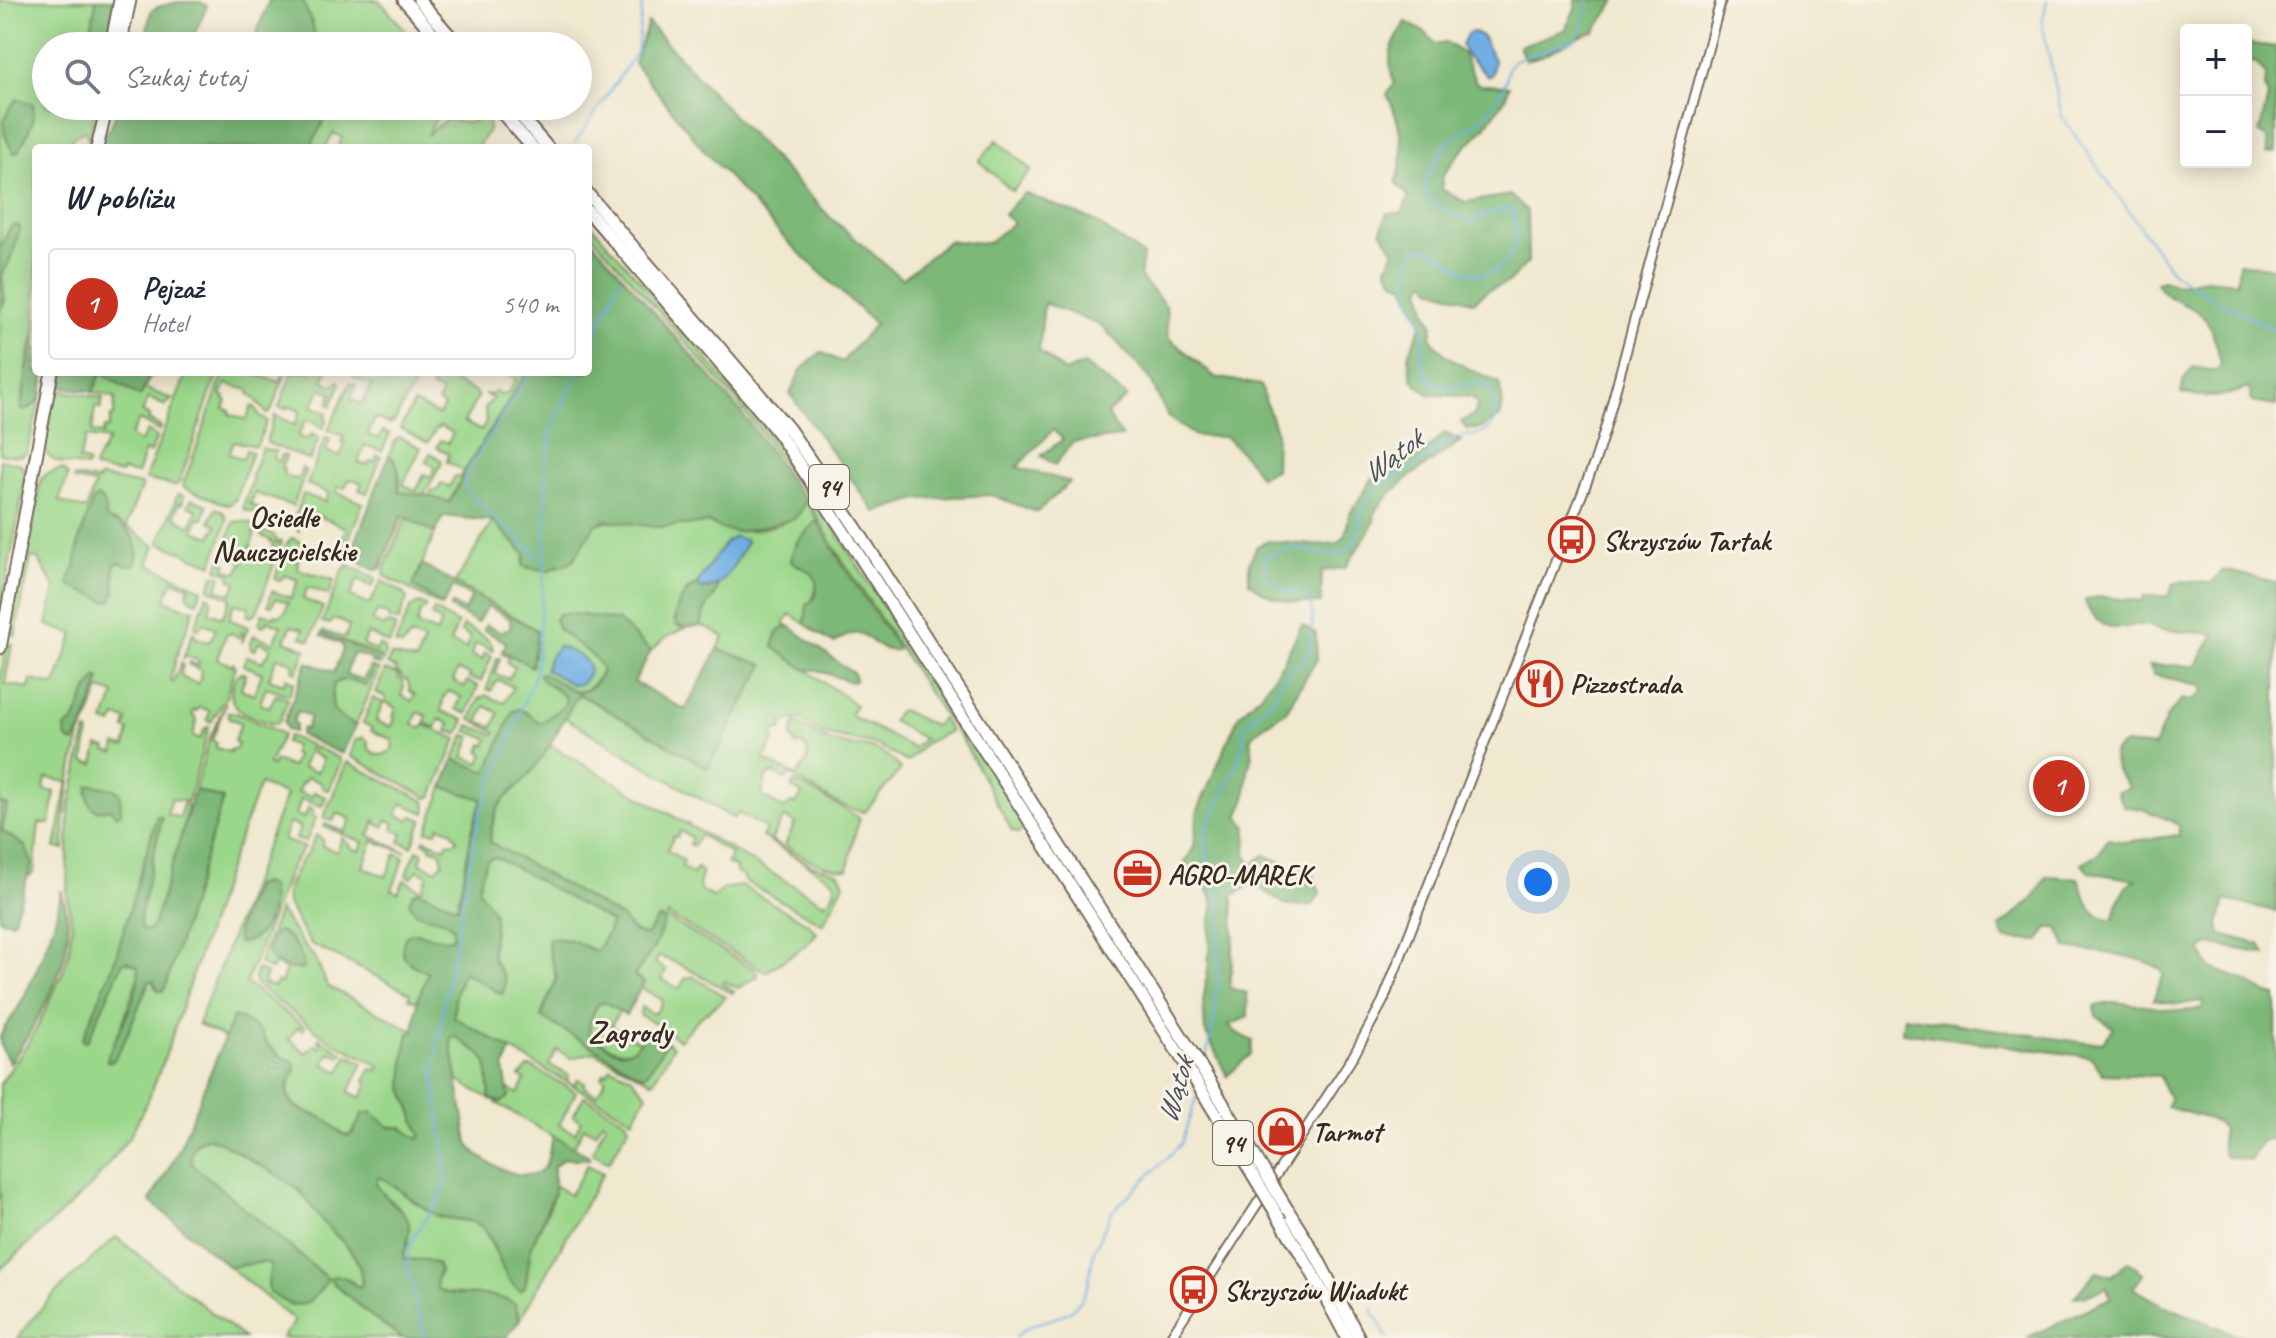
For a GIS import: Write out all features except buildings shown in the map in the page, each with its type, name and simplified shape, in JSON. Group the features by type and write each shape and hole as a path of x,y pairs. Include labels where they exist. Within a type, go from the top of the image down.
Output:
{"main road":[{"path":"114,32 120,0"},
{"path":"123,32 130,0"},
{"path":"404,0 432,32"},
{"path":"419,0 447,32"},
{"path":"96,144 101,120"},
{"path":"508,120 529,144"},
{"path":"524,120 545,144"},
{"name":"94","path":"592,199 762,395 846,513 1035,806 1048,838 1309,1267 1347,1338"},
{"name":"94","path":"592,216 779,434 1022,807 1048,838 1193,1054 1318,1259 1359,1338"},
{"path":"0,648 51,376"}],"street":[{"path":"1170,1338 1354,1055 1383,1001 1595,461 1721,0"}],"green space":[{"path":"0,0 116,0 110,32 32,32 32,120 93,120 89,144 85,130 73,137 71,144 32,144 32,345 27,410 36,404 42,393 27,452 20,456 0,454"},
{"path":"96,0 113,0 107,32 91,32"},
{"path":"269,0 303,0 314,32 257,32"},
{"path":"303,0 379,0 407,32 314,32"},
{"path":"1575,0 1616,0 1595,31 1541,56 1525,60 1519,46 1565,30 1575,9"},
{"path":"178,2 200,2 207,6 195,32 147,32 151,11"},
{"path":"1406,22 1426,33 1435,44 1446,42 1463,54 1480,85 1509,86 1506,98 1485,127 1443,175 1441,189 1465,202 1510,195 1527,211 1528,262 1509,282 1488,290 1474,302 1431,288 1426,280 1421,288 1433,325 1431,338 1437,347 1453,360 1499,383 1503,404 1500,417 1480,429 1467,429 1461,422 1475,414 1477,404 1472,397 1428,394 1412,379 1408,356 1422,324 1405,286 1394,280 1387,268 1394,250 1381,231 1387,213 1402,213 1409,197 1396,182 1400,171 1401,138 1387,94 1394,84 1391,52"},
{"path":"648,23 830,217 902,279 948,241 988,243 1013,223 1004,214 1024,193 1092,220 1143,255 1140,277 1166,306 1168,337 1215,377 1260,385 1276,431 1275,470 1259,476 1226,437 1195,436 1168,417 1149,377 1102,326 1044,303 1039,351 1065,372 1084,364 1127,397 1107,414 1122,437 1073,442 1055,465 1041,456 1063,439 1053,430 1017,467 1070,482 1037,512 991,495 918,499 875,512 790,394 801,370 821,352 842,362 875,324 787,241 702,148 634,63"},
{"path":"2252,44 2276,47 2276,152 2267,153 2268,139 2259,133 2268,97 2266,75 2252,62"},
{"path":"17,99 32,104 32,123 18,152 14,153 4,132 7,112"},
{"path":"114,120 324,120 312,144 101,144 103,134 110,129"},
{"path":"324,120 436,120 427,135 446,120 467,123 485,120 489,129 480,144 339,144 342,137 333,133 327,144 312,144"},
{"path":"997,140 1031,170 1012,191 979,161"},
{"path":"11,226 20,227 13,254 2,275 5,301 0,310 0,248"},
{"path":"592,226 704,354 812,494 1027,828 1018,833 1012,831 963,741 838,553 800,486 736,400 592,235"},
{"path":"592,241 740,411 805,500 794,519 735,532 710,523 657,527 606,520 595,525 573,560 548,571 523,566 525,554 493,521 444,516 435,533 402,517 380,569 374,570 354,555 353,548 389,455 398,467 399,492 450,502 466,469 524,376 592,376"},
{"path":"2239,263 2276,268 2276,406 2252,402 2249,388 2216,396 2181,393 2184,379 2193,367 2215,371 2221,365 2203,316 2169,297 2156,282 2164,280 2175,285 2205,279 2237,282"},
{"path":"32,345 32,376 44,376 38,401 22,410 21,408"},
{"path":"57,376 100,376 93,392 58,386"},
{"path":"99,376 106,376 139,396 144,388 172,399 165,406 149,398 142,412 150,416 148,420 161,427 159,431 139,420 130,436 140,442 147,431 157,437 150,453 145,451 137,474 95,469 108,440 86,437 79,460 88,462 87,467 56,461 44,449 57,390 103,398 101,408 95,407 92,432 103,434 104,428 109,428 111,416 114,416 115,397 93,392"},
{"path":"106,376 151,376 140,396"},
{"path":"185,376 217,376 179,483 175,486 145,479"},
{"path":"223,376 261,376 279,382 285,376 267,414 249,390 226,384 221,395 227,401 224,408 230,414 246,420 252,406 267,421 257,445 234,441 229,454 243,459 246,450 252,452 235,500 228,505 183,485"},
{"path":"291,376 325,376 323,381 335,386 338,381 341,383 331,406 328,403 332,393 321,388 312,406 327,413 323,428 305,421 298,436 306,440 312,434 319,438 310,460 267,443 275,415 295,425 300,411 288,406 286,409 279,407"},
{"path":"396,376 405,385 410,376 419,376 394,422 390,424 375,418 368,435 379,439 383,431 390,434 382,451 365,445 358,463 368,465 370,461 375,462 377,455 381,457 367,493 359,490 362,483 352,479 345,488 337,487 336,492 363,503 341,551 335,550 347,528 302,509 297,523 299,532 295,525 292,526 303,494 325,502 329,493 307,484 326,437 330,439 326,451 340,457 345,444 342,442 344,436 328,430 350,383 356,385 351,399 362,404 372,385 353,377"},
{"path":"437,376 442,376 475,392 478,397 464,422 481,431 486,422 485,407 493,399 484,394 492,395 495,391 501,395 508,393 516,380 510,376 524,376 466,469 450,502 428,498 441,483 449,487 455,476 460,478 463,471 447,462 449,454 437,447 441,440 448,443 453,433 440,426 428,443 400,428 414,403 439,415 444,406 438,402 442,393 431,387"},
{"path":"1445,433 1461,441 1390,494 1375,511 1374,523 1345,568 1322,571 1321,603 1283,600 1249,582 1249,563 1257,546 1268,541 1314,545 1339,543 1345,536 1349,515 1373,478 1422,454"},
{"path":"400,437 421,448 403,484 416,491 424,474 431,477 435,467 426,462 430,453 441,460 424,495 399,492 400,476 389,455 395,440"},
{"path":"262,448 276,452 273,459 279,462 282,455 286,456 281,468 283,475 294,479 299,478 302,468 306,471 293,506 255,493 250,504 261,509 259,514 243,507"},
{"path":"0,460 21,464 26,476 0,614"},
{"path":"60,469 68,476 59,501 86,510 95,484 74,480 74,477 98,481 100,477 142,485 126,526 155,546 148,564 202,589 197,602 187,594 189,587 173,580 165,600 194,609 170,680 173,682 181,663 183,678 198,684 201,677 201,670 189,665 190,662 198,666 199,661 187,656 183,659 193,632 195,637 207,642 216,628 203,623 199,629 195,627 207,595 212,598 209,612 223,617 231,598 209,589 214,575 221,576 217,589 231,594 237,582 230,579 231,574 217,569 220,561 227,564 225,569 237,573 243,561 222,554 234,522 244,521 260,527 253,533 250,547 269,555 274,544 261,536 263,531 274,535 277,543 281,541 257,612 251,617 247,615 249,607 234,604 229,619 248,627 242,643 243,632 239,638 232,633 226,635 217,659 235,666 227,695 211,722 207,720 210,711 199,707 192,714 197,720 193,736 200,739 205,728 209,727 188,802 171,799 167,814 179,818 183,804 188,805 186,823 154,923 150,930 140,927 162,817 158,816 114,963 83,1040 88,1039 126,961 138,966 139,974 108,1055 124,1042 149,981 153,981 155,987 194,891 223,799 195,790 209,740 226,702 212,741 217,743 216,748 230,752 238,744 234,741 241,723 229,718 228,712 283,734 268,765 272,766 275,761 292,767 296,756 292,754 295,746 285,742 288,736 311,745 302,767 317,772 323,759 311,753 315,747 339,758 341,762 328,790 320,782 307,777 301,783 298,792 312,797 314,792 326,797 322,806 301,799 296,815 304,818 309,807 316,818 306,842 296,839 300,827 289,823 283,840 304,847 292,865 246,983 305,1027 303,1030 298,1027 289,1039 306,1053 315,1045 320,1048 319,1038 343,1053 341,1057 330,1052 324,1064 340,1072 348,1055 363,1063 349,1092 361,1098 371,1068 378,1071 380,1066 329,1040 256,985 254,978 257,969 266,974 263,984 275,987 277,982 281,983 286,970 274,964 271,970 259,963 279,910 316,959 327,986 414,1031 409,1034 405,1053 403,1088 421,1136 418,1139 411,1136 403,1127 356,1126 349,1136 342,1134 329,1123 294,1104 288,1091 296,1070 267,1044 259,1031 234,1017 225,1038 198,1024 286,795 260,784 225,877 165,1057 130,1136 92,1185 0,1270 0,1084 39,1024 63,972 69,951 72,926 67,893 69,809 86,731 89,732 84,762 94,764 98,746 114,753 116,745 125,747 129,731 125,729 127,720 116,717 112,725 104,722 115,694 100,689 80,735 70,779 64,849 55,848 68,782 46,778 44,790 55,792 50,824 39,823 34,873 28,877 32,863 1,831 7,805 0,803 0,677 6,647 12,643 5,684 29,688 31,680 55,685 74,634 47,625 55,587 38,559 31,557 15,636 9,630 41,480 46,474"},
{"path":"178,494 184,496 175,516 188,525 191,525 197,510 188,506 192,499 207,505 203,519 198,518 194,531 211,537 217,525 210,521 216,508 226,516 212,565 159,543"},
{"path":"98,497 105,504 106,518 129,532 137,549 134,565 119,562 114,566 115,592 111,601 81,591 69,583 79,541 93,500"},
{"path":"805,500 817,520 795,544 797,565 815,575 816,590 805,624 790,614 784,623 789,626 784,627 774,647 856,705 850,715 913,748 924,739 892,721 897,712 902,710 934,726 942,718 950,731 926,743 907,762 877,745 823,734 800,719 790,720 782,724 781,730 776,730 772,737 775,739 764,759 797,776 808,759 806,747 796,745 791,735 795,723 830,741 882,752 901,769 865,812 836,802 789,774 786,780 775,773 766,776 762,796 784,809 791,803 796,804 802,794 792,788 796,782 860,818 848,869 823,865 785,845 795,823 784,817 771,840 812,865 839,873 844,884 823,924 744,881 735,867 727,863 731,854 700,835 693,846 689,844 692,838 680,831 677,837 674,836 667,850 684,861 682,867 693,874 697,868 700,870 701,891 714,898 723,889 742,886 809,924 817,933 805,946 766,972 668,915 667,918 755,970 758,976 738,988 724,981 722,983 734,991 732,993 659,956 655,963 666,970 662,979 679,989 685,979 692,976 726,997 697,1020 679,1040 640,1015 641,1007 653,1014 663,1000 641,988 644,982 634,976 655,946 658,918 646,936 636,932 624,919 490,842 492,827 503,799 533,770 550,745 824,903 829,899 834,890 834,881 762,837 766,829 738,813 734,819 565,718 580,695 708,767 763,665 718,649 724,637 699,626 717,586 733,566 746,540 713,560 698,584 687,590 674,620 679,627 686,628 665,638 651,651 618,621 575,614 558,629 600,661 602,671 596,681 584,690 570,690 544,682 563,694 565,705 541,723 525,711 513,711 487,773 454,759 465,735 471,737 464,757 480,763 484,754 480,752 483,744 486,745 489,739 467,731 469,725 494,735 496,732 481,725 481,722 493,727 499,713 485,706 478,723 471,719 480,697 485,695 504,703 513,687 499,680 491,691 487,689 497,658 500,658 495,674 509,679 514,667 507,663 509,657 503,651 532,666 537,630 455,583 493,521 525,554 523,560 527,568 548,569 570,562 589,533 600,523 621,521 658,527 702,523 731,531 751,531 786,521 802,508"},
{"path":"406,517 435,533 413,586 442,607 385,576 384,569"},
{"path":"817,520 898,649 879,647 856,634 831,642 805,624 807,604 815,598 815,578 809,571 791,562 791,556"},
{"path":"292,538 305,544 297,563 299,570 334,580 328,595 308,587 303,599 323,607 310,640 301,637 304,629 291,626 285,641 306,649 297,672 293,671 290,661 277,657 269,679 284,684 286,678 294,682 289,695 266,687 260,704 269,707 276,695 288,699 279,722 273,724 244,713 233,703 231,696 236,678 242,672 246,674 241,688 254,694 262,673 243,665 247,656 263,662 271,647 259,642 255,650 250,645 254,635 274,643 281,626 267,620 264,626 259,624 263,613 274,617 285,612 288,602 276,598 272,606 268,605 272,591 291,598 298,580 285,575 279,581 275,579 285,546"},
{"path":"422,564 537,631 532,667 503,651 506,642 484,630 486,625 500,632 510,628 510,619 487,606 477,623 450,608 453,604 464,611 472,597 453,587 443,605 413,586"},
{"path":"348,565 376,578 372,587 358,579 350,596 370,603 382,581 407,598 399,621 377,611 372,622 384,627 387,623 396,627 389,644 368,633 363,645 376,651 379,645 385,648 380,665 376,664 379,656 322,633 345,638 349,626 340,620 333,620 330,624 322,622 343,570"},
{"path":"2223,570 2276,582 2276,911 2225,900 2219,924 2221,935 2260,944 2266,954 2208,944 2201,952 2211,968 2276,996 2276,1139 2263,1142 2250,1161 2224,1156 2221,1141 2223,1129 2216,1121 2167,1107 2170,1098 2160,1076 2103,1074 2091,1057 1902,1032 1904,1016 2087,1043 2103,1042 2114,1028 2096,1016 2095,1006 2116,1002 2181,1011 2201,1009 2204,1001 2177,1004 2153,1000 2164,974 2147,962 2067,948 2058,928 2047,928 2040,941 2005,939 2000,927 2032,900 2047,876 2078,878 2094,912 2106,919 2114,919 2120,896 2136,880 2089,872 2082,863 2098,854 2108,839 2125,842 2179,835 2179,824 2142,809 2124,806 2117,793 2129,787 2116,771 2113,752 2124,744 2154,747 2167,716 2182,699 2195,699 2204,690 2199,685 2154,675 2149,665 2196,666 2214,634 2142,625 2115,628 2093,615 2085,599 2103,597 2143,601 2143,596 2169,596 2173,584 2184,581 2211,583"},
{"path":"698,584 700,588 717,586 718,589 704,612 702,623 686,628 676,625 680,601"},
{"path":"419,603 426,608 420,612 417,625 437,633 441,621 431,616 434,610 458,624 450,642 466,649 470,637 461,632 463,626 490,642 493,651 476,643 471,655 482,660 485,653 492,656 481,681 469,678 470,675 458,670 453,681 464,687 467,681 478,686 467,714 456,709 461,697 449,691 444,698 441,711 465,720 459,734 447,731 450,724 440,719 436,728 425,723 427,716 418,712 413,724 422,728 424,725 457,739 432,796 428,798 350,756 356,739 361,737 368,741 374,753 383,755 392,750 393,740 371,731 372,728 363,723 373,698 383,703 376,721 391,727 395,719 396,708 385,702 386,697 376,693 385,670 399,675 398,678 403,681 401,695 411,701 415,695 410,691 408,681 396,672 397,669 387,665 391,655 416,661 424,641 411,636 402,646 395,644 411,607"},
{"path":"558,614 618,621 651,651 634,682 685,710 718,649 764,665 708,768 580,695 534,769 499,806 490,842 624,919 630,928 639,933 646,935 658,918 665,920 655,946 634,976 644,982 626,1015 604,1002 597,1005 589,1033 611,1049 624,1052 631,1050 644,1037 667,1042 644,1075 541,1017 557,978 548,948 549,938 572,940 596,952 611,922 498,858 492,857 486,861 478,889 494,915 492,954 504,978 505,988 502,994 463,972 455,995 454,1017 511,1050 504,1069 509,1097 501,1102 490,1099 487,1063 481,1054 452,1037 468,1143 490,1163 522,1175 543,1168 554,1136 589,1156 589,1159 563,1159 554,1167 554,1193 531,1247 525,1287 521,1291 508,1279 488,1235 478,1224 436,1215 378,1177 376,1184 408,1220 405,1259 427,1260 437,1264 440,1271 437,1288 444,1292 506,1299 516,1305 519,1321 506,1338 402,1338 332,1282 330,1278 338,1276 358,1287 362,1285 359,1265 351,1250 321,1220 303,1194 225,1145 209,1138 200,1140 192,1150 192,1164 328,1279 309,1301 296,1305 270,1293 271,1264 262,1262 229,1267 150,1201 178,1152 233,1017 260,1031 267,1044 280,1056 294,1062 287,1093 296,1107 323,1118 349,1136 362,1114 371,1112 391,1128 402,1128 418,1139 421,1136 403,1088 409,1034 414,1031 418,998 428,973 406,960 403,944 406,936 414,933 449,940 453,936 453,928 442,920 417,913 409,902 418,891 458,907 472,831 482,799 443,787 454,759 487,772 513,711 522,710 541,723 565,705 566,699 539,674 578,693 590,688 600,675 599,663 559,628 554,620"},
{"path":"1302,625 1316,633 1317,659 1286,711 1250,739 1253,755 1245,800 1238,817 1247,827 1246,853 1252,866 1264,855 1313,874 1320,893 1313,905 1288,906 1253,884 1233,895 1230,988 1247,993 1248,1017 1229,1025 1253,1041 1251,1054 1227,1076 1205,1031 1203,1002 1214,903 1205,884 1189,880 1185,862 1194,847 1198,810 1239,715 1262,693 1282,664"},
{"path":"789,626 854,674 855,681 817,670 806,670 773,647 777,633"},
{"path":"322,633 379,657 376,664 353,653 346,674 363,680 370,666 374,668 367,686 346,680 334,684 334,710 356,725 342,754 300,735 302,728 306,729 310,716 297,711 294,732 287,730 284,722 307,662 334,672 343,649 341,644 321,636"},
{"path":"374,668 379,670 356,725 334,710 334,684 346,680 367,686"},
{"path":"97,677 100,679 92,703 74,743 66,737 65,728 75,720 86,693"},
{"path":"347,762 425,801 425,813 402,803 397,815 409,820 413,816 423,820 412,846 400,842 403,833 393,829 395,823 387,820 384,827 374,820 372,832 368,835 406,852 373,841 363,867 386,877 396,853 404,858 392,890 398,893 404,880 422,890 428,875 417,870 412,878 406,875 417,850 423,853 420,863 436,870 443,863 441,852 430,848 423,842 424,839 445,848 447,843 456,842 451,830 439,826 437,832 427,831 443,787 482,799 472,831 457,907 418,891 453,928 453,936 449,941 414,933 428,973 418,1002 409,998 410,993 311,944 287,902 286,892 316,835 323,840 322,846 337,852 342,838 353,849 360,851 363,842 324,827 325,824 345,832 351,819 337,813 333,821 323,818"},
{"path":"88,786 120,793 121,813 117,816 110,809 98,810 91,806"},
{"path":"195,790 223,799 165,988 159,991 153,981 149,981 124,1042 113,1061 107,1062 137,987 138,966 126,961 122,964 88,1039 82,1040 114,963 157,816 162,817 141,912 140,927 145,930 150,930 154,923"},
{"path":"0,803 7,805 2,831 25,846 32,863 13,922 0,920"},
{"path":"492,857 611,922 596,952 572,940 554,965 555,981 541,1017 639,1074 657,1058 667,1042 673,1047 653,1082 594,1052 571,1058 557,1050 549,1065 569,1075 567,1081 574,1085 578,1079 597,1095 606,1079 602,1076 611,1067 631,1076 647,1094 633,1120 454,1017 455,995 463,972 501,994 492,953 494,922 478,889 485,861"},
{"path":"263,883 270,886 271,895 267,922 257,936 237,942 240,921 254,886"},
{"path":"61,890 68,928 61,967 38,1018 10,1063 1,1046 1,1036 38,966"},
{"path":"279,931 296,947 304,969 284,966 270,957 270,943 274,933"},
{"path":"604,1002 619,1011 611,1026 640,1042 634,1048 628,1051 615,1049 589,1033 597,1005"},
{"path":"452,1037 481,1055 487,1063 490,1099 457,1080"},
{"path":"528,1067 576,1092 559,1125 575,1133 581,1121 573,1116 584,1096 626,1121 629,1127 609,1162 592,1152 606,1124 602,1121 595,1133 584,1127 573,1148 496,1103 509,1097 507,1088 518,1094 525,1080 520,1077"},
{"path":"209,1138 227,1145 278,1176 308,1200 355,1257 362,1285 358,1287 347,1278 332,1282 402,1338 282,1338 295,1321 229,1267 268,1262 271,1264 270,1293 291,1306 327,1278 191,1164 194,1147"},
{"path":"587,1165 603,1173 519,1321 519,1313 462,1294 442,1293 437,1288 436,1280 440,1271 405,1259 403,1256 408,1243 399,1207 376,1184 378,1177 387,1180 439,1217 473,1222 483,1228 495,1251 527,1278 531,1250 549,1209 554,1185 570,1195"},
{"path":"116,1237 244,1338 17,1338 51,1297"},
{"path":"2128,1261 2144,1274 2133,1288 2163,1305 2245,1338 2027,1338 2110,1298 2107,1287 2074,1297 2097,1271 2112,1276"}],"water":[{"path":"1468,33 1482,36 1494,60 1492,74 1488,77 1465,54 1461,45"},
{"path":"734,537 746,540 746,543 733,566 716,585 700,588 699,580 725,543"},
{"path":"558,646 587,663 589,672 581,684 573,685 545,669"}],"waterway":[{"path":"592,118 637,51 643,0"},
{"name":"Wątok","path":"1205,1062 1215,1015 1221,904 1209,868 1205,831 1234,772 1245,725 1273,699 1282,679 1307,657 1312,628 1309,598 1284,589 1269,578 1264,573 1266,556 1293,549 1328,555 1343,552 1356,539 1363,506 1378,488 1423,462 1447,441 1482,433 1493,425 1495,404 1484,385 1475,383 1447,387 1438,385 1426,374 1422,362 1423,328 1409,294 1408,276 1413,252 1420,247 1472,273 1496,270 1517,244 1512,210 1508,208 1479,217 1474,222 1465,219 1429,201 1425,188 1427,177 1443,148 1477,123 1497,99 1514,60 1574,40 1582,30 1588,0"},
{"path":"2047,0 2042,23 2062,117 2173,273 2220,302 2276,330"},
{"path":"575,143 590,120"},
{"path":"592,341 620,280"},
{"path":"527,376 469,469 465,484 472,498 544,561"},
{"path":"425,1338 408,1269 408,1251 445,1184 445,1154 434,1076 445,997 479,816 536,672 545,561 546,467 551,430 576,376"},
{"name":"Wątok","path":"1016,1338 1032,1325 1070,1311 1081,1300 1088,1285 1094,1251 1111,1213 1181,1144 1197,1095"},
{"path":"1372,1309 1387,1338"}],"place":[{"name":"Skrzyszów Tartak","path":"1572,540"},
{"name":"Pizzostrada","path":"1539,683"},
{"name":"Pejzaż","path":"2059,786"},
{"name":"AGRO-MAREK","path":"1137,874"},
{"name":"Tarmot","path":"1281,1131"},
{"name":"Skrzyszów Wiadukt","path":"1193,1290"}],"district":[{"name":"Osiedle Nauczycielskie","path":"284,534"},
{"name":"Zagrody","path":"630,1032"}]}
